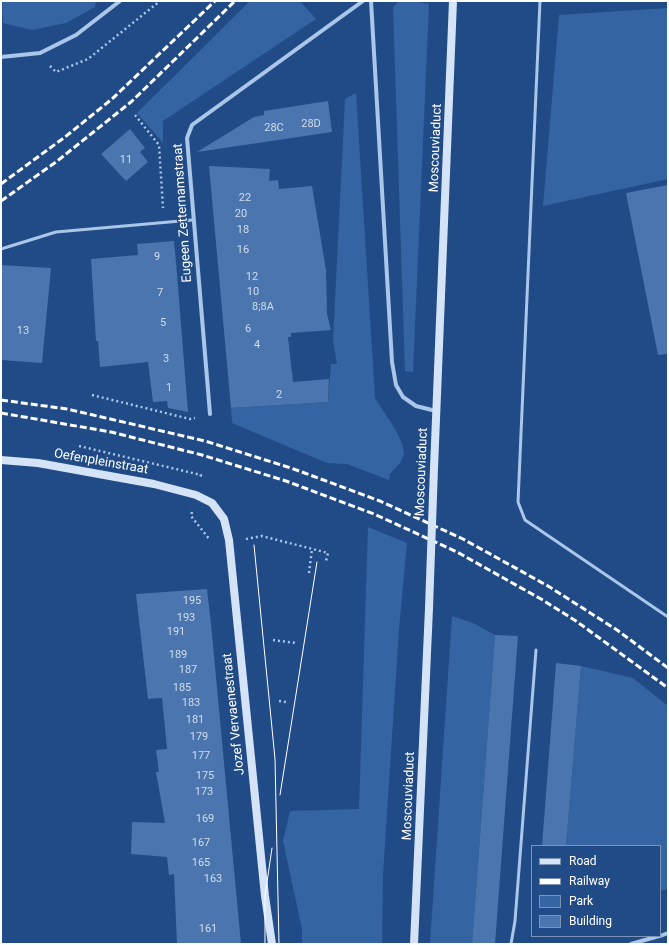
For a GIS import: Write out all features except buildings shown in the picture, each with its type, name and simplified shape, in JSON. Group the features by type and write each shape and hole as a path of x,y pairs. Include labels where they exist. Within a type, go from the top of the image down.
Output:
{"street":[{"path":"1,57 40,53 76,35 120,1"},
{"name":"Eugeen Zetternamstraat","path":"210,414 192,220 186,146 187,138 192,125 363,1"},
{"path":"371,1 392,362 396,385 403,397 416,406 437,411"},
{"name":"Moscouviaduct","path":"414,944 453,1"},
{"name":"Oefenpleinstraat","path":"1,460 38,464 146,482 196,495"},
{"name":"Jozef Vervaenestraat","path":"196,495 212,503 224,519 229,540 264,896 272,944"},
{"path":"631,944 656,937"}],"lane":[{"path":"540,1 518,502 525,520 668,617"},
{"path":"1,250 56,232 192,220"},
{"path":"511,944 515,921 536,650"}],"path":[{"path":"40,53 56,72 88,59 160,1"},
{"path":"135,115 159,145 164,210"},
{"path":"92,395 190,419 210,414"},
{"path":"196,495 191,516 212,542 262,536 328,553 326,561"},
{"path":"309,572 312,549"},
{"path":"273,640 296,643"},
{"path":"279,701 286,702"}],"green space":[{"path":"2,1 96,1 95,7 66,23 32,30 3,23"},
{"path":"250,1 300,1 316,19 163,121 163,143 137,113"},
{"path":"399,1 413,1 429,4 413,372 405,371 393,7"},
{"path":"668,8 668,179 543,206 559,15"},
{"path":"356,93 375,398 395,429 402,443 404,454 400,463 390,474 389,480 347,464 327,463 232,423 231,408 328,402 331,364 337,364 333,341 345,99"},
{"path":"368,527 407,543 399,629 383,875 382,944 302,944 302,929 283,841 290,811 359,809"},
{"path":"452,616 473,623 495,635 472,944 430,944"},
{"path":"581,666 633,678 668,706 668,889 661,891 661,845 566,845"}],"tram line":[{"path":"254,545 275,759 279,944"},
{"path":"280,795 317,562"},
{"path":"265,944 265,896 272,848"}],"railway":[{"path":"1,184 65,137 112,99 215,1"},
{"path":"1,201 56,162 131,102 235,1"},
{"path":"1,400 67,409 205,441 291,468 380,501 463,539 548,586 617,630 668,668"},
{"path":"1,413 111,432 202,455 286,481 374,514 457,552 541,599 576,621 668,688"}]}
